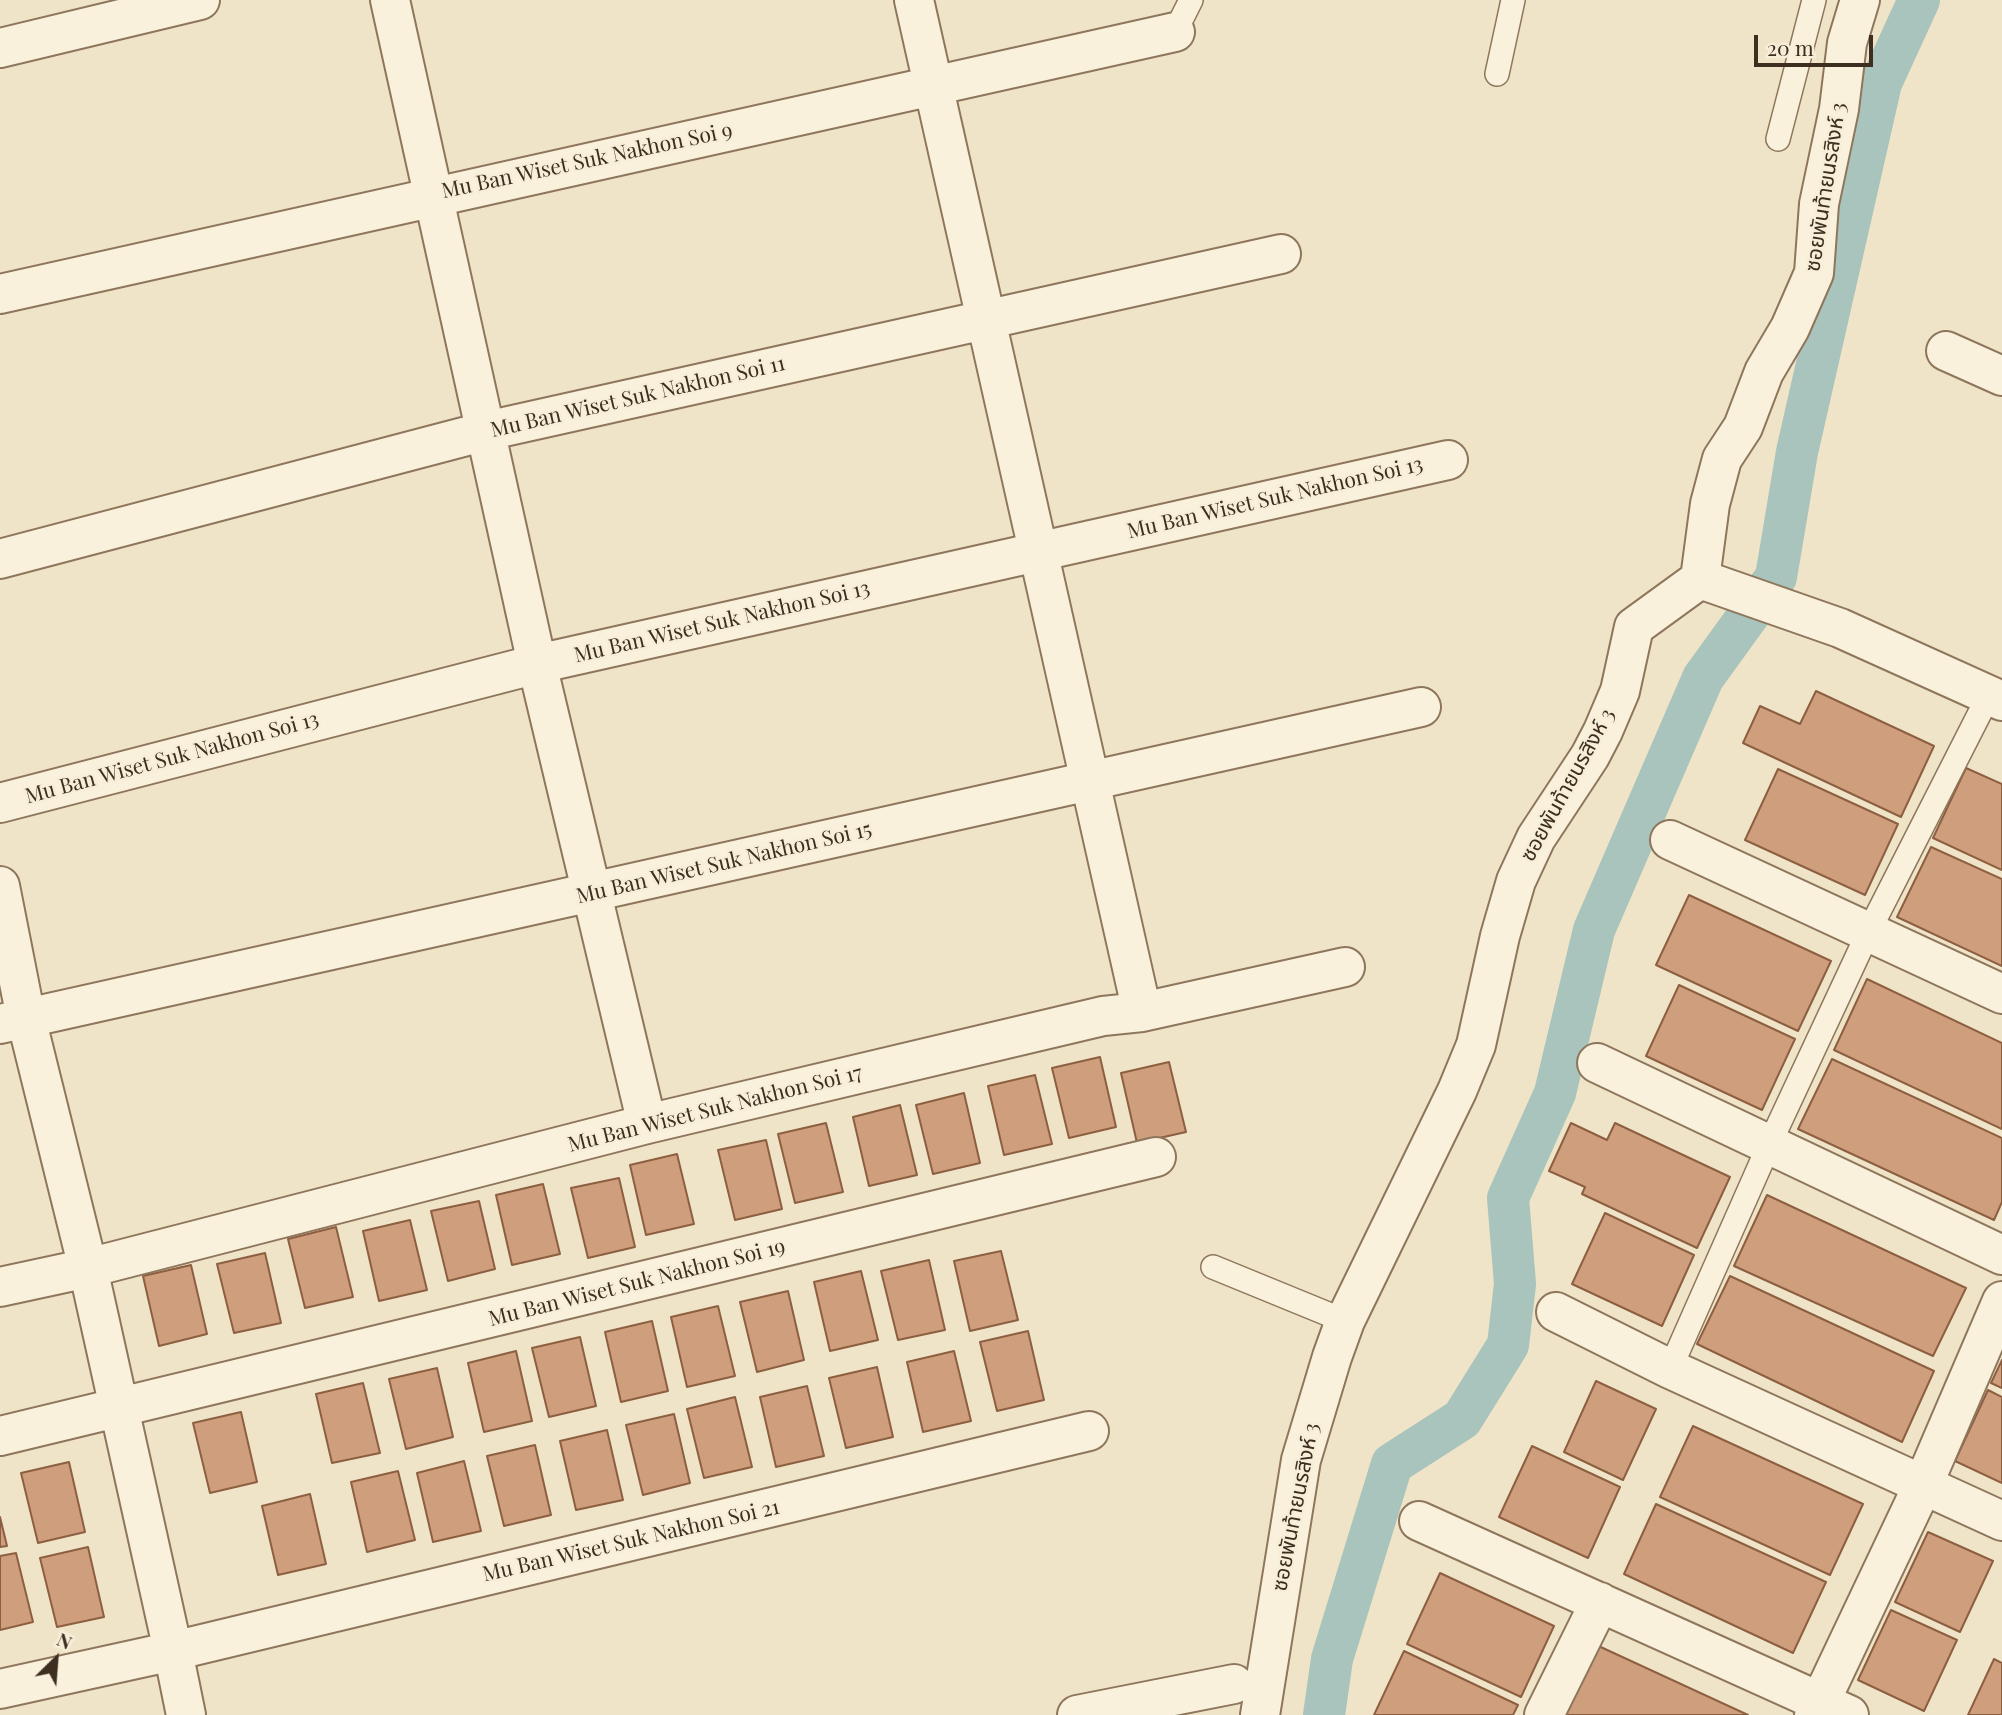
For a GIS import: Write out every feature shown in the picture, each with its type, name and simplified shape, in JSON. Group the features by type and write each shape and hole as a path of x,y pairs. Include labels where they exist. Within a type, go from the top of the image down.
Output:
{"street":[{"path":"0,48 200,0"},
{"path":"390,0 537,663 647,1124"},
{"path":"914,0 1142,1012"},
{"name":"ซอยพันท้ายนรสิงห์ 3","path":"1260,1715 1301,1460 1345,1321 1457,1091 1476,1045 1500,936 1516,881 1536,838 1590,756 1603,731 1620,691 1634,627 1700,579 1710,504 1722,459 1742,427 1765,372 1790,328 1814,274 1819,204 1839,108 1847,43 1856,11"},
{"name":"Mu Ban Wiset Suk Nakhon Soi 9","path":"0,294 933,85 1183,16"},
{"name":"Mu Ban Wiset Suk Nakhon Soi 11","path":"0,559 486,431 1281,254"},
{"path":"1946,351 2002,376"},
{"name":"Mu Ban Wiset Suk Nakhon Soi 13","path":"0,803 537,663 1448,460"},
{"path":"1700,579 1840,628 1996,698"},
{"name":"Mu Ban Wiset Suk Nakhon Soi 15","path":"13,1021 1421,708"},
{"path":"1670,840 2002,994"},
{"path":"0,886 13,1021 88,1268 186,1715"},
{"name":"Mu Ban Wiset Suk Nakhon Soi 17","path":"0,1287 88,1268 647,1124 1103,1016 1142,1012 1345,967"},
{"path":"1597,1063 2002,1255"},
{"name":"Mu Ban Wiset Suk Nakhon Soi 19","path":"0,1436 1156,1157"},
{"path":"1419,1521 1600,1602 1828,1710 2002,1301"},
{"path":"1556,1312 1670,1369 2002,1521"},
{"name":"Mu Ban Wiset Suk Nakhon Soi 21","path":"0,1689 173,1651 1089,1431"},
{"path":"1544,1715 1600,1602"},
{"path":"1077,1715 1234,1684"}],"lane":[{"path":"1497,74 1513,0"},
{"path":"1779,139 1812,7 1856,11"},
{"path":"1670,1369 1770,1143 1869,931 1996,698"},
{"path":"1213,1267 1345,1321"}],"building":[{"path":"1816,691 1934,746 1901,817 1743,743 1760,706 1800,724"},
{"path":"1966,768 2002,784 2002,870 1933,838"},
{"path":"1778,769 1898,824 1865,895 1745,840"},
{"path":"1931,847 2002,879 2002,966 1897,917"},
{"path":"1689,895 1831,961 1798,1031 1656,965"},
{"path":"1867,979 2002,1043 2002,1129 1834,1050"},
{"path":"1679,985 1795,1039 1762,1110 1646,1056"},
{"path":"1100,1057 1116,1127 1069,1138 1052,1068"},
{"path":"1832,1059 2002,1138 2002,1202 1994,1220 1798,1129"},
{"path":"1169,1062 1186,1132 1137,1143 1121,1073"},
{"path":"1035,1075 1052,1144 1004,1155 988,1086"},
{"path":"964,1093 980,1163 933,1174 916,1105"},
{"path":"900,1105 917,1175 869,1186 853,1117"},
{"path":"826,1123 843,1192 795,1203 778,1134"},
{"path":"1571,1123 1607,1140 1615,1123 1730,1177 1697,1248 1582,1194 1585,1187 1549,1171"},
{"path":"766,1140 782,1209 735,1220 718,1150"},
{"path":"677,1154 694,1224 646,1235 630,1165"},
{"path":"619,1178 635,1247 588,1258 571,1188"},
{"path":"543,1184 560,1254 512,1265 496,1195"},
{"path":"1767,1195 1966,1288 1933,1356 1734,1266"},
{"path":"479,1201 495,1269 448,1281 431,1211"},
{"path":"1605,1213 1694,1255 1662,1326 1572,1284"},
{"path":"410,1220 427,1290 379,1301 363,1231"},
{"path":"336,1227 353,1297 305,1308 288,1239"},
{"path":"1001,1251 1018,1320 970,1331 954,1261"},
{"path":"265,1253 281,1323 234,1333 217,1264"},
{"path":"929,1260 945,1330 898,1340 881,1271"},
{"path":"191,1265 207,1334 159,1346 143,1276"},
{"path":"861,1271 878,1340 830,1351 814,1282"},
{"path":"1730,1276 1934,1371 1902,1442 1697,1344"},
{"path":"788,1291 804,1360 757,1372 740,1302"},
{"path":"718,1306 735,1376 687,1387 671,1317"},
{"path":"652,1321 668,1391 621,1402 605,1332"},
{"path":"1028,1331 1044,1400 997,1411 980,1342"},
{"path":"580,1337 596,1406 549,1417 532,1348"},
{"path":"516,1351 532,1421 484,1432 468,1363"},
{"path":"954,1351 971,1421 923,1432 907,1362"},
{"path":"2002,1360 2002,1388 1991,1383"},
{"path":"877,1367 893,1437 846,1448 829,1378"},
{"path":"437,1368 453,1437 406,1449 389,1379"},
{"path":"1596,1381 1656,1409 1623,1480 1564,1452"},
{"path":"363,1383 380,1453 332,1463 316,1394"},
{"path":"807,1386 824,1456 776,1467 760,1397"},
{"path":"1988,1390 2002,1397 2002,1483 1955,1461"},
{"path":"735,1397 752,1467 704,1478 687,1409"},
{"path":"241,1412 257,1482 210,1493 193,1423"},
{"path":"674,1414 690,1483 643,1495 626,1425"},
{"path":"1693,1426 1863,1504 1830,1575 1660,1497"},
{"path":"607,1430 623,1500 576,1510 560,1441"},
{"path":"535,1445 551,1515 504,1526 487,1456"},
{"path":"1532,1446 1620,1487 1588,1558 1499,1517"},
{"path":"464,1461 481,1531 433,1542 417,1473"},
{"path":"69,1462 85,1532 38,1543 21,1473"},
{"path":"398,1471 415,1540 367,1552 351,1482"},
{"path":"310,1494 326,1564 278,1575 262,1506"},
{"path":"1656,1504 1826,1582 1793,1653 1624,1574"},
{"path":"0,1517 7,1546 0,1547"},
{"path":"1928,1532 1993,1561 1960,1632 1895,1602"},
{"path":"88,1547 104,1617 57,1627 40,1558"},
{"path":"16,1553 33,1622 0,1630 0,1556"},
{"path":"1440,1573 1554,1626 1521,1697 1407,1644"},
{"path":"1891,1610 1957,1640 1924,1711 1858,1680"},
{"path":"1592,1643 1748,1715 1562,1715"},
{"path":"1404,1651 1518,1705 1513,1715 1374,1715"},
{"path":"1994,1659 2002,1663 2002,1715 1968,1715"}],"waterway":[{"path":"1324,1715 1332,1659 1392,1464 1462,1419 1508,1345 1515,1284 1508,1198 1555,1093 1594,930 1703,678 1776,577 1797,452 1881,83 1919,0"}]}
